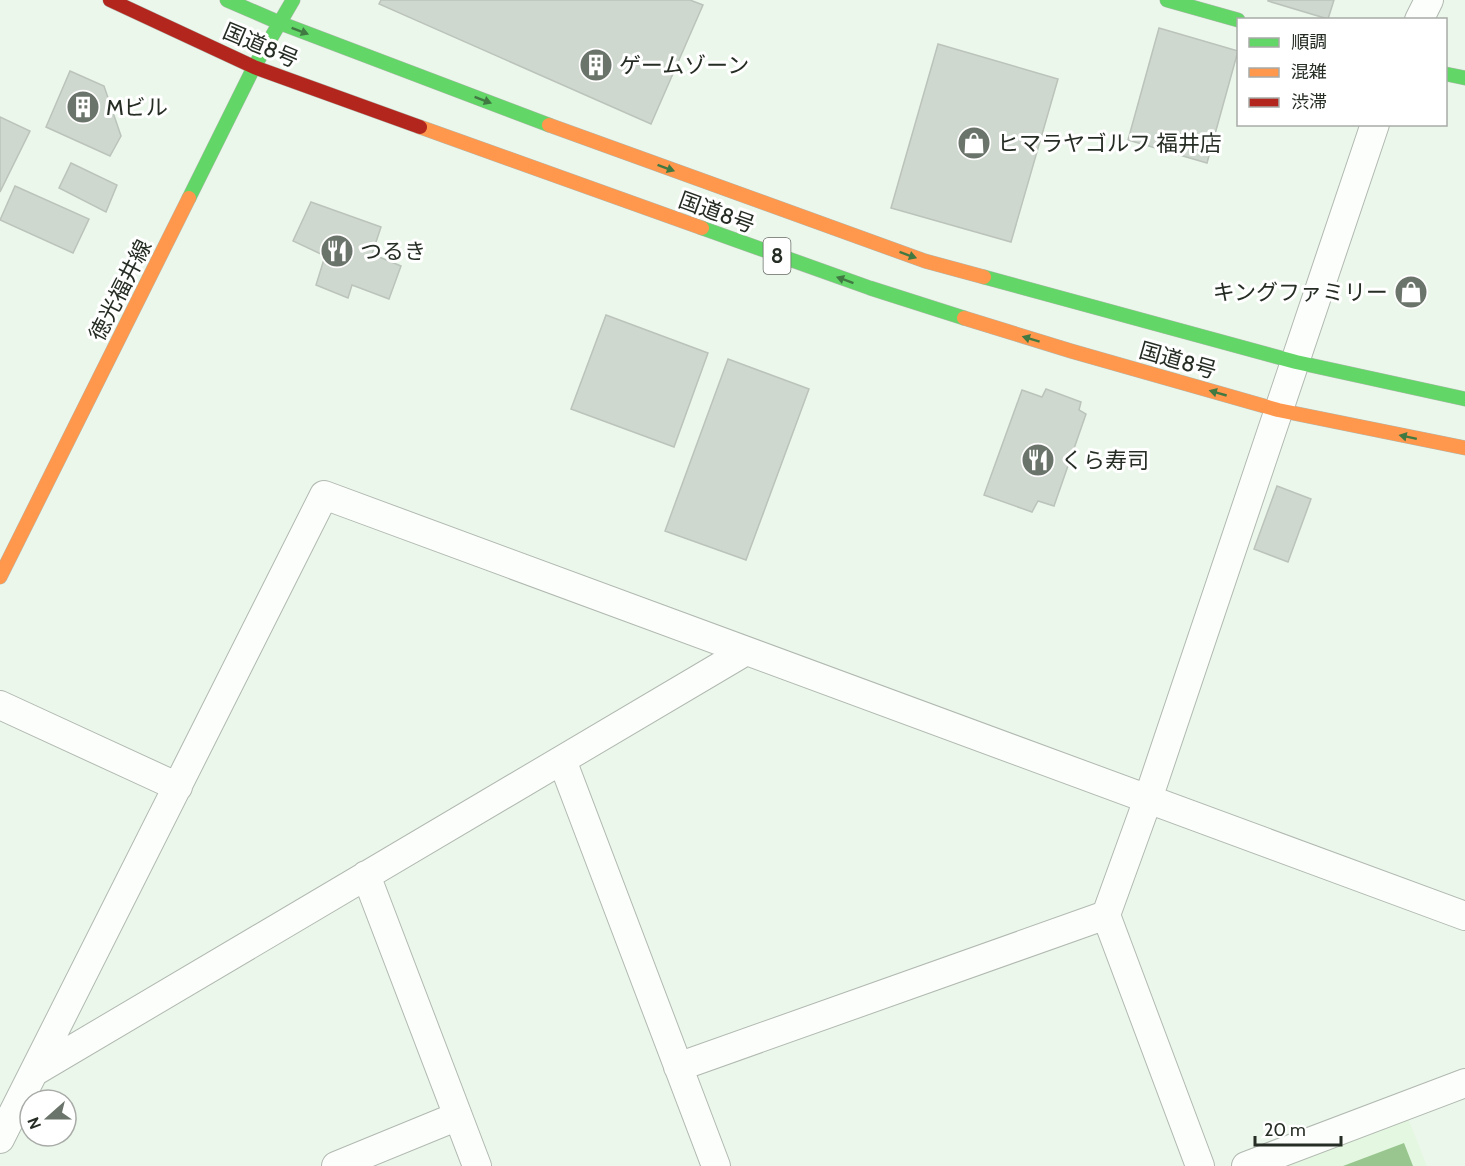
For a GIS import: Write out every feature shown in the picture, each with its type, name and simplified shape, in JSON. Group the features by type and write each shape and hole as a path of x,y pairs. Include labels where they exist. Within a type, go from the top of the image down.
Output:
{"main road":[{"name":"国道8号","path":"110,0 254,67 870,288 1071,351 1278,410 1465,448"},
{"name":"国道8号","path":"227,0 280,23 554,127 925,261 1296,362 1465,399"},
{"name":"徳光福井線","path":"0,577 254,67 293,0"},
{"path":"1167,0 1237,19"},
{"path":"1447,74 1465,78"}],"street":[{"path":"1420,18 1429,0"},
{"path":"1200,1166 1106,915 1148,799 1374,126"},
{"path":"0,1139 324,495 1465,916"},
{"path":"34,1071 746,651"},
{"path":"0,705 178,787"},
{"path":"562,760 716,1166"},
{"path":"366,875 477,1166"},
{"path":"678,1067 1106,915"},
{"path":"1246,1166 1465,1083"},
{"path":"336,1166 458,1116"}],"shaded area":[{"path":"1408,1118 1427,1166 1267,1166"},
{"path":"1404,1143 1413,1166 1343,1166"}],"building":[{"name":"ゲームゾーン","path":"381,0 690,0 703,5 651,124 379,4"},
{"path":"1268,0 1334,0 1328,18"},
{"path":"1159,28 1237,51 1207,163 1128,140"},
{"name":"ヒマラヤゴルフ 福井店","path":"938,44 1058,79 1011,242 891,208"},
{"name":"Mビル","path":"70,71 104,86 121,136 110,156 46,127"},
{"path":"0,117 30,131 0,192"},
{"path":"71,163 117,185 106,212 59,188"},
{"path":"15,186 89,219 73,253 0,220"},
{"path":"311,202 381,227 372,254 401,266 389,299 352,285 348,298 316,285 325,256 293,241"},
{"path":"606,315 708,353 674,447 571,409"},
{"path":"728,359 809,389 746,560 665,531"},
{"path":"1046,389 1081,402 1079,410 1086,414 1054,506 1038,501 1032,512 984,495 1022,390 1042,397"},
{"path":"1277,486 1311,499 1288,562 1254,549"}],"traffic: fast":[{"path":"227,0 280,23 549,125"},
{"path":"189,198 254,67 293,0"},
{"path":"1167,0 1237,20"},
{"path":"1447,74 1465,78"},
{"path":"702,228 870,288 964,318"},
{"path":"984,277 1296,362 1465,399"}],"traffic: slow":[{"path":"549,125 925,261 984,277"},
{"path":"420,127 702,228"},
{"path":"0,577 189,198"},
{"path":"964,318 1278,410 1465,448"}],"traffic: jam":[{"path":"110,0 254,67 420,127"}],"place":[{"name":"ゲームゾーン","path":"596,65"},
{"name":"Mビル","path":"83,107"},
{"name":"ヒマラヤゴルフ 福井店","path":"974,143"},
{"name":"つるき","path":"337,251"},
{"name":"キングファミリー","path":"1411,292"},
{"name":"くら寿司","path":"1038,460"}]}
